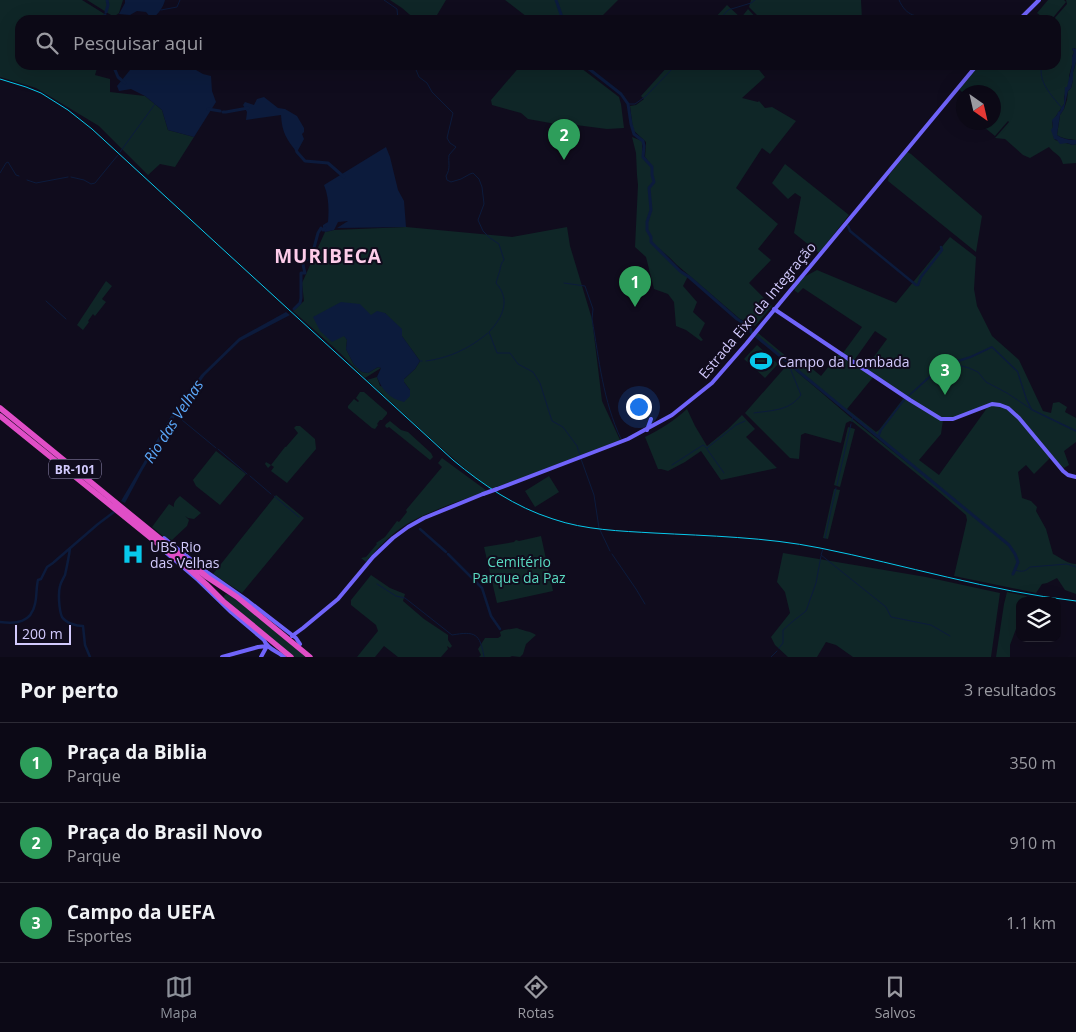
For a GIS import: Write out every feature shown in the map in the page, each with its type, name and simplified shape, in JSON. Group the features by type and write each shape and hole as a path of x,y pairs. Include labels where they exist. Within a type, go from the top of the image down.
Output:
{"highway":[{"name":"BR-101","path":"0,408 207,577 231,592 310,657"},
{"name":"BR-101","path":"0,416 157,543 287,656"},
{"path":"223,601 222,594 231,592"},
{"path":"280,632 292,636"},
{"path":"261,633 264,640"},
{"path":"300,644 303,651"},
{"path":"269,647 287,656"}],"main road":[{"path":"1024,15 1039,0"},
{"name":"Estrada Eixo da Integração","path":"292,636 338,599 382,547 395,536 424,518 647,430 672,415 700,393 712,383 769,316 973,70"},
{"path":"780,302 781,313"},
{"path":"774,309 944,420 953,419 992,404 1005,406 1013,412 1066,473 1076,477"},
{"path":"769,316 781,313"},
{"path":"647,430 651,418"},
{"path":"150,530 248,601 300,644"},
{"path":"157,543 166,554 198,580 264,640 269,647"},
{"path":"300,644 299,636 303,628"},
{"path":"258,647 263,644 264,640"},
{"path":"222,657 258,647 269,647"},
{"path":"261,657 269,647"}],"green space":[{"path":"0,0 82,0 106,15 15,15 15,70 96,70 95,75 110,79 110,92 145,96 162,110 168,130 194,137 175,167 160,164 148,175 99,126 36,88 0,77"},
{"path":"87,0 123,0 119,13 111,15"},
{"path":"390,0 446,0 437,15 410,15"},
{"path":"505,0 618,0 603,15 524,15"},
{"path":"751,0 861,0 862,15 757,15 749,7"},
{"path":"1048,0 1064,0 1066,2 1055,15 1040,15 1037,13"},
{"path":"1066,0 1076,0 1076,49 1072,49 1074,52 1069,76 1070,80 1064,97 1064,104 1052,122 1055,140 1073,145 1076,144 1076,163 1063,164 1059,156 1049,147 1030,158 1023,155 1005,139 995,138 1009,122 1001,129 1001,85 962,85 975,70 1061,70 1061,15 1057,15 1067,4"},
{"path":"727,5 738,15 718,15"},
{"path":"748,9 753,15 743,15"},
{"path":"1076,62 1076,140 1057,135 1060,115 1067,100 1068,91 1071,88"},
{"path":"517,70 584,70 619,97 624,128 607,129 576,125 567,126 528,119 521,113 492,105 491,100"},
{"path":"664,70 759,70 765,77 742,98 759,101 765,108 772,107 796,121 770,154 762,148 736,188 778,224 758,249 771,260 749,283 772,306 755,326 740,319 657,247 680,271 688,276 683,286 697,302 693,312 705,323 699,335 703,340 701,341 686,330 676,326 674,302 668,294 654,289 646,257 635,247 638,185 636,153 632,137 642,141 642,157 649,162 645,157 646,142 633,130 630,106 636,105 644,99 641,96"},
{"path":"988,130 1000,130 995,136"},
{"path":"907,152 982,216 976,252 888,181 889,175"},
{"path":"785,164 849,215 819,253 794,233 801,197 795,193 788,199 772,183"},
{"path":"406,227 512,237 567,227 570,246 592,319 602,401 620,440 492,489 478,480 367,380 377,377 380,386 410,390 404,379 415,369 420,361 385,313 344,335 347,340 346,349 354,365 362,372 368,373 378,367 381,368 365,378 293,311 304,301 302,283 325,232"},
{"path":"950,237 976,257 974,289 977,306 992,336 1019,360 1043,411 1051,413 1053,403 1059,402 1067,407 1065,412 1076,418 1076,442 1064,451 1069,465 1064,468 1051,457 1034,474 1026,465 1018,472 1022,498 1031,501 1037,507 1036,511 1046,529 1053,554 1067,562 1076,564 1076,594 1065,590 1057,578 1042,584 1036,593 954,576 967,520 966,515 853,422 846,423 841,443 805,433 801,435 799,459 790,458 745,413 788,364 850,417 934,484 755,335 758,333 799,367 804,362 821,376 837,356 843,353 862,327 803,288 798,293 795,291 794,288 802,278 817,270 896,303","holes":["875,331 887,339 865,369 853,362","874,376 906,397 876,432 847,409","987,408 939,475 919,460 941,434 943,420 953,419"]},
{"path":"106,281 112,286 102,299 106,302 95,316 93,314 83,330 77,325"},
{"name":"Campo da Lombada","path":"757,345 778,364 765,378 744,359"},
{"path":"360,392 364,392 387,412 375,429 348,408 354,399 359,401 356,398"},
{"path":"687,409 707,446 742,415 755,429 746,437 777,468 721,480 701,451 668,471 658,469 645,437"},
{"path":"390,421 401,430 408,432 433,457 430,460 389,427 387,428 385,426"},
{"path":"296,426 300,426 315,439 316,449 287,483 271,471 274,467 271,465 298,433 294,428"},
{"path":"848,427 855,429 840,487 834,485"},
{"path":"216,451 246,474 220,505 196,486 193,480"},
{"path":"442,458 487,491 436,510 407,524 385,541 366,562 361,558 366,557 376,543 385,537 397,521 399,522 407,512 406,510 442,467 438,463"},
{"path":"266,462 271,465 268,468 265,464"},
{"path":"549,476 559,492 535,507 525,491"},
{"path":"834,489 840,490 828,539 823,538"},
{"path":"276,495 304,518 242,593 213,574"},
{"path":"180,496 201,513 194,519 185,516 189,520 187,526 172,540 164,537 152,527 169,504 174,507 175,502"},
{"name":"Cemitério Parque da Paz","path":"541,536 553,591 497,603 484,547"},
{"path":"783,553 926,577 1000,593 991,657 853,657 836,645 826,642 817,657 788,657 775,645 771,637 790,613 785,592 777,582"},
{"path":"371,575 390,588 405,594 403,601 424,619 448,635 448,640 452,646 450,648 447,646 448,649 441,657 398,657 384,646 375,657 357,657 378,631 376,625 351,605 351,600"},
{"path":"1007,592 1027,597 1016,597 1016,629 1010,645 1010,657 996,657"},
{"path":"226,594 231,595 308,657 293,657 224,601"},
{"path":"517,628 536,635 526,644 520,657 479,657 481,655 478,649 485,638 498,638 501,636 500,632"}],"water":[{"path":"125,0 165,0 156,15 149,15 146,12 137,11 130,15 119,14"},
{"path":"1073,48 1076,49 1076,62 1073,80 1068,91 1064,109 1060,115 1057,135 1066,139 1076,140 1076,144 1073,145 1067,143 1060,144 1054,139 1051,130 1053,127 1052,120 1064,104 1065,87 1067,87 1072,65"},
{"path":"130,70 196,70 211,76 212,91 216,102 194,137 168,130 162,110 145,96 131,89 119,91 117,86"},
{"path":"264,97 278,108 285,109 297,116 304,128 302,134 304,139 297,152 285,135 281,115 246,120 247,112 243,105 245,102 254,105 257,99"},
{"path":"386,147 398,190 404,201 406,227 337,228 348,221 338,222 334,230 325,232 323,225 328,222 328,208 324,185"},
{"path":"341,302 360,304 371,315 377,311 385,313 402,329 402,336 420,361 415,369 404,379 410,390 410,396 404,402 391,396 381,386 377,377 381,368 378,367 368,373 362,372 354,365 346,349 347,340 344,336 332,342 320,331 313,317"},
{"path":"286,312 290,315 240,341 205,375 177,413 125,503 121,501 171,416 201,375 239,338"},
{"path":"992,346 1018,371 1032,409 1076,430 1076,432 1031,410 1017,372 992,348 971,358 941,368 905,400 882,430 879,438 877,437 879,431 902,401 941,365 970,356"}],"waterway":[{"name":"Rio das Velhas","path":"106,12 107,0"},
{"path":"161,10 177,7 180,0"},
{"path":"384,0 397,9 398,15"},
{"path":"556,0 561,15"},
{"path":"724,15 728,10 755,0"},
{"path":"899,0 905,10 914,15"},
{"name":"Rio das Velhas","path":"115,70 118,77 125,83"},
{"path":"416,70 419,77 427,83 432,92 453,113 447,138 456,147 449,155 447,180 451,182 473,173 479,179 484,204 478,220 483,231 499,244 504,260 496,283 501,289 503,296 503,308 498,320 489,332 497,353 510,353 518,364 533,372 540,383 552,421 563,427 577,446 580,455"},
{"path":"590,70 621,94 628,104 634,134 643,141 643,157 652,167 654,182 649,188 651,210 647,222 647,230 651,237 651,242 680,271 737,319 750,327 751,332 1009,545 1018,562 1013,574"},
{"path":"628,104 635,104 646,96 671,70"},
{"path":"1041,70 1043,82 1061,107"},
{"path":"120,152 155,104"},
{"name":"Rio das Velhas","path":"223,112 248,108"},
{"name":"Rio das Velhas","path":"208,109 220,111"},
{"name":"Rio das Velhas","path":"296,149 305,161 328,163 344,177"},
{"path":"71,177 91,184 95,183 118,155"},
{"path":"0,173 8,162 16,175 19,176"},
{"path":"27,180 36,183 68,177"},
{"path":"848,226 850,231 916,285 918,285 921,277 942,250 941,247"},
{"name":"Rio das Velhas","path":"294,309 300,303 301,273 305,273 304,262 311,259 318,233 321,228 323,230 325,228"},
{"path":"564,283 585,286 593,309 592,319 606,395 621,439"},
{"path":"46,301 66,319"},
{"path":"426,361 459,352 488,333"},
{"path":"754,413 786,407 801,395 788,363"},
{"path":"948,365 958,365 978,372 986,382 1031,409"},
{"path":"176,415 216,448"},
{"path":"852,421 853,417"},
{"path":"672,465 703,445 707,448 736,425 745,421"},
{"path":"837,485 851,424"},
{"path":"218,449 247,474"},
{"path":"707,449 724,473"},
{"path":"581,459 594,495 599,528"},
{"path":"250,476 271,494"},
{"path":"825,538 836,488"},
{"path":"274,496 299,517"},
{"name":"Rio das Velhas","path":"54,562 114,512"},
{"path":"420,529 446,552"},
{"path":"600,530 610,551"},
{"path":"70,548 65,575 59,589 60,610 62,617 66,621 74,625 83,626 85,645 90,657"},
{"path":"823,549 821,555 886,607 891,617 931,625 950,636"},
{"path":"448,554 482,588 491,616 500,629"},
{"path":"612,554 645,604"},
{"path":"779,648 783,643 783,630 806,611 816,583 821,556"},
{"name":"Rio das Velhas","path":"0,622 12,623 22,621 30,615 35,604 38,580 41,579 47,567 53,563"},
{"path":"1015,570 1023,571 1030,567 1067,564 1076,567"},
{"path":"377,584 396,596 405,598 452,635 466,633 478,638 484,657"},
{"path":"771,657 777,651"}],"tram line":[{"path":"0,79 41,93 68,110 92,129 453,460 476,478 513,502 565,523 590,528 800,544 1011,591 1076,601"}],"place":[{"name":"Praça do Brasil Novo","path":"564,160"},
{"name":"Praça da Biblia","path":"635,307"},
{"name":"Campo da Lombada","path":"761,361"},
{"name":"Campo da UEFA","path":"945,395"},
{"name":"UBS Rio das Velhas","path":"133,554"}],"district":[{"name":"MURIBECA","path":"328,256"}]}
